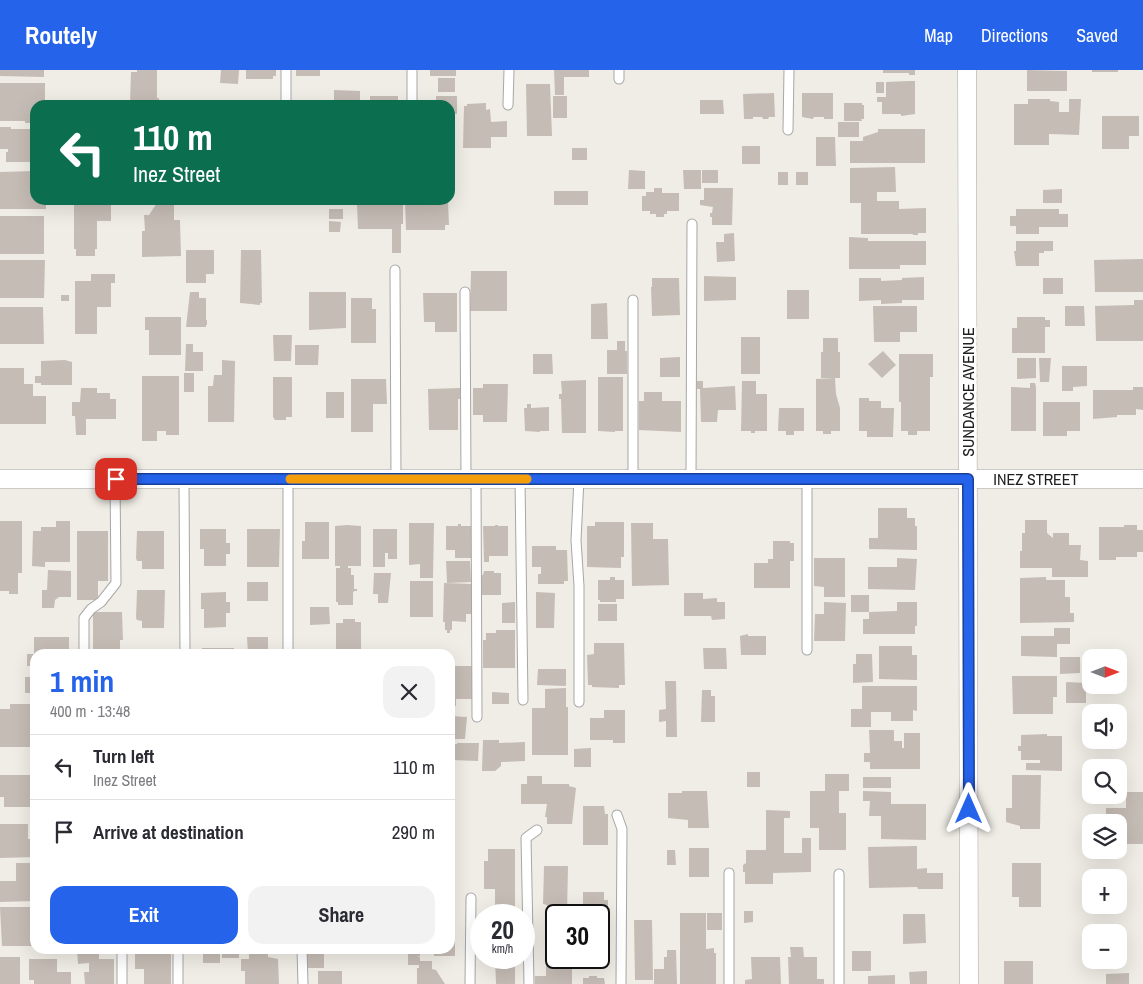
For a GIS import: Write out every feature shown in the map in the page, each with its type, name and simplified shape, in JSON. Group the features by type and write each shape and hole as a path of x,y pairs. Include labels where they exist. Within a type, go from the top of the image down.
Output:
{"street":[{"name":"SUNDANCE AVENUE","path":"967,70 969,984"},
{"name":"INEZ STREET","path":"0,479 1143,479"}],"lane":[{"path":"286,70 286,100"},
{"path":"412,70 412,100"},
{"path":"508,105 509,70"},
{"path":"788,70 788,130"},
{"path":"691,479 692,224"},
{"path":"395,270 396,479"},
{"path":"465,292 477,717"},
{"path":"633,300 633,479"},
{"path":"84,649 84,618 91,609 101,602 116,583 116,479"},
{"path":"184,479 185,649"},
{"path":"288,479 288,649"},
{"path":"520,479 523,700"},
{"path":"579,479 576,540 579,586 579,702"},
{"path":"807,479 808,650"},
{"path":"617,816 622,829 620,984"},
{"path":"529,984 526,838 537,830"},
{"path":"729,873 729,984"},
{"path":"839,874 839,984"},
{"path":"470,984 471,898"},
{"path":"122,954 122,984"},
{"path":"178,954 178,984"},
{"path":"302,954 304,984"}],"building":[{"path":"0,70 44,70 44,77 0,76"},
{"path":"137,70 157,70 157,98 159,100 130,100 131,72 137,72"},
{"path":"221,70 239,70 238,84 220,83"},
{"path":"246,70 276,70 276,76 273,76 273,79 246,79"},
{"path":"296,70 320,70 320,76 296,76"},
{"path":"430,70 456,70 456,76 430,76"},
{"path":"554,70 589,70 589,77 564,77 564,95 555,95"},
{"path":"883,70 915,70 915,75 909,75 909,73 883,73"},
{"path":"1027,70 1067,71 1067,91 1027,91"},
{"path":"1092,70 1118,70 1118,72 1092,72"},
{"path":"438,78 455,78 455,92 438,92"},
{"path":"915,81 915,114 901,116 901,114 882,114 882,102 877,102 877,97 886,97 886,82"},
{"path":"876,82 884,82 884,93 876,93"},
{"path":"0,83 45,83 45,100 30,100 30,123 25,123 25,121 0,121"},
{"path":"526,84 550,84 552,136 527,136"},
{"path":"334,90 360,91 360,100 334,100"},
{"path":"774,93 775,117 769,117 768,119 753,117 753,119 744,119 743,94"},
{"path":"802,93 833,93 833,119 802,117"},
{"path":"370,96 398,96 398,100 370,100"},
{"path":"436,96 457,96 457,114 455,114 455,100 436,100"},
{"path":"553,96 567,96 567,118 553,118"},
{"path":"1028,99 1050,99 1050,101 1059,102 1059,112 1069,112 1069,99 1081,99 1079,135 1049,134 1049,145 1014,145 1014,104 1028,104"},
{"path":"700,100 723,100 724,114 700,114"},
{"path":"486,103 486,110 490,109 491,122 507,121 507,137 491,137 491,148 463,148 464,106 467,106 467,104"},
{"path":"844,103 862,103 864,105 864,119 861,119 862,121 844,121"},
{"path":"1102,116 1139,116 1139,136 1129,136 1129,149 1102,149"},
{"path":"838,122 859,122 859,137 838,137"},
{"path":"0,127 30,129 30,162 6,162 6,152 8,152 8,149 0,149"},
{"path":"878,129 925,129 925,163 850,163 850,141 863,141 863,137 878,132"},
{"path":"816,137 835,137 836,166 816,166"},
{"path":"742,146 760,146 760,164 742,164"},
{"path":"572,148 587,148 587,160 572,160"},
{"path":"895,167 896,192 877,192 877,201 899,201 899,209 926,208 926,233 918,233 918,235 861,234 861,203 850,203 850,168"},
{"path":"629,170 645,171 645,189 628,189"},
{"path":"683,170 701,170 701,189 684,189"},
{"path":"702,170 718,170 718,183 702,183"},
{"path":"30,171 30,205 46,205 46,209 0,209 0,172"},
{"path":"778,172 788,172 788,185 778,185"},
{"path":"796,172 808,172 808,185 796,185"},
{"path":"654,188 662,188 662,193 679,193 679,211 667,211 664,217 656,217 656,214 650,214 650,211 642,211 642,196 646,196 646,192 654,192"},
{"path":"704,188 733,188 732,225 712,225 710,213 712,213 713,207 700,205 700,200 704,200"},
{"path":"1062,189 1062,203 1043,203 1043,190"},
{"path":"554,191 588,191 588,205 554,205"},
{"path":"74,205 111,205 111,221 97,221 97,249 95,249 95,256 76,256 76,249 74,249"},
{"path":"156,205 174,205 174,220 180,220 181,256 142,257 142,231 145,231 144,215 149,215"},
{"path":"357,205 403,205 401,253 392,253 392,229 358,229"},
{"path":"405,205 448,205 449,225 445,225 445,230 406,230"},
{"path":"329,209 343,209 343,219 329,219"},
{"path":"1016,209 1059,209 1059,214 1068,214 1068,227 1039,227 1039,234 1016,234 1016,226 1010,226 1010,216 1016,216"},
{"path":"0,216 44,216 44,254 0,254"},
{"path":"329,221 341,222 340,232 329,232"},
{"path":"734,233 735,261 717,262 716,242 724,242 724,234"},
{"path":"849,237 868,238 868,241 926,241 926,265 900,265 900,269 849,269"},
{"path":"1016,241 1053,241 1053,251 1039,253 1039,266 1016,266 1014,251 1016,251"},
{"path":"186,250 214,250 214,274 206,274 206,283 186,283"},
{"path":"241,250 261,250 262,303 260,305 240,303"},
{"path":"1143,259 1143,292 1095,292 1094,260"},
{"path":"0,260 45,260 44,298 0,298"},
{"path":"471,271 507,271 507,311 470,311"},
{"path":"91,274 115,274 115,283 111,283 111,307 97,307 97,334 75,334 75,281 91,281"},
{"path":"704,276 736,277 736,300 704,301"},
{"path":"924,277 924,300 902,300 902,303 881,304 881,300 859,301 859,278 881,278 881,281"},
{"path":"652,278 679,278 680,315 652,316"},
{"path":"1043,278 1063,278 1063,294 1043,294"},
{"path":"787,290 809,290 809,319 787,319"},
{"path":"190,292 199,292 199,298 206,298 206,327 186,327"},
{"path":"309,292 346,292 346,328 309,330"},
{"path":"423,293 457,293 457,332 435,332 435,322 424,322"},
{"path":"61,295 69,295 69,301 61,301"},
{"path":"351,298 372,298 372,309 376,309 376,343 351,343"},
{"path":"1134,300 1143,300 1143,341 1096,341 1095,306 1134,305"},
{"path":"607,303 608,339 591,339 591,304"},
{"path":"873,306 917,306 917,332 900,332 900,342 874,342"},
{"path":"1065,306 1084,306 1085,326 1065,326"},
{"path":"0,307 43,307 44,344 0,344"},
{"path":"145,317 181,317 181,355 149,355 149,330 145,330"},
{"path":"1017,317 1045,317 1045,320 1050,320 1050,327 1045,327 1045,353 1012,353 1012,328 1017,328"},
{"path":"273,335 292,335 291,361 274,361"},
{"path":"741,337 760,337 760,374 741,374"},
{"path":"823,338 838,338 840,378 821,378"},
{"path":"617,341 625,341 627,374 607,374 607,350 617,350"},
{"path":"186,344 193,344 193,352 203,352 203,371 185,371"},
{"path":"295,345 319,345 318,365 295,365"},
{"path":"883,351 896,365 882,378 868,364"},
{"path":"533,354 552,354 553,374 533,374"},
{"path":"899,354 933,354 933,377 930,377 930,431 917,431 917,435 908,435 908,431 901,431"},
{"path":"680,357 680,377 660,377 660,358"},
{"path":"1017,358 1036,358 1036,378 1017,379"},
{"path":"1039,358 1051,358 1049,382 1040,382"},
{"path":"65,360 72,362 72,385 41,385 41,383 35,383 35,376 41,376 41,361"},
{"path":"222,360 235,361 234,422 208,422 208,386 213,386 214,375 222,375"},
{"path":"1062,366 1087,366 1087,386 1073,387 1073,391 1062,391"},
{"path":"0,368 24,368 24,384 33,384 33,396 46,396 46,424 0,424"},
{"path":"184,373 194,373 194,392 184,392"},
{"path":"142,376 179,376 179,435 166,435 166,431 157,431 157,441 142,441"},
{"path":"273,377 292,377 292,417 286,417 286,420 275,420 273,417"},
{"path":"598,377 623,377 623,431 598,431"},
{"path":"835,378 836,394 840,408 840,431 831,431 831,434 823,434 823,431 816,431 816,379"},
{"path":"351,379 386,379 387,404 373,404 373,432 351,432"},
{"path":"586,380 586,433 562,433 561,399 559,399 559,394 562,394 561,381"},
{"path":"697,381 703,381 703,388 735,386 736,410 718,410 717,422 701,422 700,389 697,389"},
{"path":"742,381 756,381 756,394 767,394 767,431 751,433 751,431 741,431"},
{"path":"1030,383 1035,383 1036,387 1036,431 1011,431 1011,387 1030,388"},
{"path":"483,384 508,384 507,422 483,422 483,415 473,415 473,388 483,388"},
{"path":"1133,387 1143,387 1143,410 1136,409 1136,415 1117,415 1117,417 1093,419 1093,390 1133,390"},
{"path":"81,388 97,388 97,393 110,393 110,399 116,399 116,419 86,419 86,435 76,435 75,416 72,416 72,402 80,402"},
{"path":"460,388 458,430 429,430 428,389"},
{"path":"326,392 344,392 344,418 326,418"},
{"path":"644,392 662,392 662,401 681,401 681,432 639,430 639,401 644,401"},
{"path":"859,398 869,398 869,401 881,401 881,408 894,408 893,437 867,437 867,431 859,431"},
{"path":"1043,402 1080,402 1080,431 1067,431 1067,436 1043,436"},
{"path":"527,404 531,404 531,408 549,407 549,431 525,431 524,408 527,408"},
{"path":"779,408 804,408 804,431 794,431 794,435 786,435 786,431 778,431"},
{"path":"878,508 907,508 907,518 915,518 915,526 917,526 917,550 869,549 869,538 878,538"},
{"path":"1025,520 1047,520 1047,533 1053,538 1053,533 1069,533 1069,545 1081,545 1080,560 1088,561 1088,577 1052,577 1052,568 1020,568 1020,551 1022,551 1022,533 1025,533"},
{"path":"0,521 22,521 22,573 18,573 18,594 0,591"},
{"path":"56,521 70,521 70,562 45,562 45,567 32,566 33,531 41,531 41,527 56,527"},
{"path":"305,522 329,522 329,559 302,559 302,541 305,541"},
{"path":"595,522 624,522 624,557 621,557 621,568 587,567 587,526 595,526"},
{"path":"409,523 434,523 433,578 420,578 420,564 409,565"},
{"path":"631,523 653,523 653,539 668,539 669,585 632,586"},
{"path":"458,524 461,524 461,526 471,526 471,558 455,558 455,550 446,550 446,526 458,526"},
{"path":"1124,525 1137,525 1137,530 1143,530 1143,552 1137,552 1137,557 1116,557 1116,560 1099,560 1099,527 1124,527"},
{"path":"335,526 361,526 361,566 348,566 348,568 351,568 351,575 354,575 354,589 357,589 353,593 353,605 338,605 338,602 336,602 336,568 340,568 340,566 335,566"},
{"path":"483,526 508,526 508,556 489,556 489,562 484,562"},
{"path":"200,529 226,529 226,543 230,543 230,554 226,554 226,566 204,566 204,549 200,549"},
{"path":"247,529 280,529 279,567 247,567"},
{"path":"373,529 397,529 397,559 388,559 388,553 385,553 385,567 373,567"},
{"path":"77,531 108,531 108,581 98,581 98,600 77,600"},
{"path":"137,531 164,531 164,569 142,569 142,561 137,561 136,558"},
{"path":"773,541 790,541 790,543 794,543 794,561 790,561 790,588 754,588 754,563 768,563 768,559 773,559"},
{"path":"532,546 556,546 556,550 567,550 568,581 564,581 564,584 538,584 538,574 541,574 541,567 532,567"},
{"path":"814,558 845,558 845,597 824,597 824,587 814,586"},
{"path":"897,558 917,559 915,590 868,589 868,567 897,567"},
{"path":"446,561 470,561 471,582 447,583"},
{"path":"48,570 71,571 71,597 59,597 55,600 54,608 42,608 42,590 47,590"},
{"path":"484,571 501,573 501,595 481,595 481,575 483,575"},
{"path":"374,573 391,573 388,603 378,603 378,594 373,594"},
{"path":"610,577 615,577 615,580 624,580 624,599 616,599 616,602 600,602 598,600 598,580 610,580"},
{"path":"1046,577 1046,580 1065,580 1065,597 1070,597 1070,613 1074,613 1074,622 1020,623 1020,578"},
{"path":"410,581 433,581 433,617 410,617"},
{"path":"247,582 268,582 268,601 247,601"},
{"path":"444,583 473,584 472,614 466,614 466,622 452,621 450,633 447,633 447,630 445,630 445,622 443,622"},
{"path":"137,590 165,590 164,628 142,628 142,621 136,618"},
{"path":"226,592 226,602 230,602 230,613 226,613 226,627 204,628 204,609 201,609 201,593"},
{"path":"536,592 555,593 554,628 536,628"},
{"path":"684,593 703,593 703,599 717,598 717,602 725,602 725,619 712,620 711,616 684,616"},
{"path":"851,595 869,595 869,612 851,612"},
{"path":"515,602 515,623 502,623 502,603"},
{"path":"824,602 846,603 845,641 814,641 815,614 824,614"},
{"path":"897,602 917,602 915,634 863,634 863,619 869,619 869,612 897,611"},
{"path":"598,604 617,604 617,621 598,621"},
{"path":"310,607 329,607 330,624 310,625"},
{"path":"93,612 122,612 123,640 120,640 120,649 93,649"},
{"path":"343,619 355,619 355,622 361,622 361,649 336,649 336,623 343,623"},
{"path":"1054,628 1070,628 1070,644 1057,644 1057,657 1021,656 1021,636 1054,636"},
{"path":"496,630 515,630 515,668 483,668 483,640 486,640 486,633 496,633"},
{"path":"748,634 748,636 766,636 766,655 741,655 740,636"},
{"path":"34,637 69,637 69,649 34,649"},
{"path":"247,637 268,637 268,649 248,649"},
{"path":"594,643 624,643 625,685 619,685 619,688 592,687 592,685 588,685 587,655 594,654"},
{"path":"879,646 912,646 912,655 917,655 917,680 879,679"},
{"path":"202,648 234,648 234,649"},
{"path":"703,648 726,648 727,669 704,669"},
{"path":"27,654 30,654 30,666 27,666"},
{"path":"856,654 872,654 873,682 853,683 853,664 856,664"},
{"path":"1060,657 1080,657 1080,673 1060,674"},
{"path":"455,666 474,666 474,699 456,699 456,706"},
{"path":"538,669 566,669 566,686 537,685"},
{"path":"1012,676 1057,676 1057,697 1053,697 1053,714 1013,714"},
{"path":"25,677 30,677 30,693 25,693"},
{"path":"665,681 676,681 677,737 666,737 666,721 659,722 659,710 666,709"},
{"path":"1066,683 1082,683 1082,694 1086,694 1086,703 1066,703"},
{"path":"862,686 917,686 917,711 913,710 913,721 891,721 891,712 871,712 871,727 851,727 851,709 862,709"},
{"path":"566,688 568,755 532,755 532,708 545,708 545,689"},
{"path":"702,690 711,690 711,696 715,696 715,722 701,722"},
{"path":"492,692 509,693 509,704 492,704"},
{"path":"10,704 30,704 30,747 0,747 0,709 10,709"},
{"path":"604,710 625,710 625,743 613,743 613,740 590,740 590,718 604,718"},
{"path":"455,716 467,717 465,739 455,739"},
{"path":"869,730 894,730 894,741 902,741 902,748 904,748 904,733 920,733 920,769 870,769 870,762 864,762 864,753 870,753"},
{"path":"1047,734 1047,736 1062,736 1062,771 1026,770 1026,763 1040,763 1040,760 1021,760 1021,751 1018,751 1018,746 1021,746 1021,735"},
{"path":"483,740 499,740 499,743 525,742 525,761 501,762 501,766 495,771 482,771"},
{"path":"479,743 478,761 455,760 455,744"},
{"path":"591,748 591,767 574,767 574,749"},
{"path":"747,772 760,772 760,787 747,787"},
{"path":"825,774 849,774 849,791 839,791 839,813 846,813 846,850 819,850 819,828 810,828 810,791 825,791"},
{"path":"0,775 30,775 30,807 4,807 4,797 0,797"},
{"path":"1012,775 1041,775 1040,829 1020,829 1020,826 1006,822 1006,808 1012,808"},
{"path":"527,776 542,776 542,784 569,784 569,786 576,788 572,824 547,824 547,817 545,817 547,804 521,804 521,784 527,784"},
{"path":"863,777 891,777 891,788 863,788"},
{"path":"682,791 707,791 709,828 688,828 688,820 668,818 668,793 682,793"},
{"path":"863,791 891,792 891,804 926,804 926,840 881,839 881,816 869,816 870,801 863,801"},
{"path":"1127,792 1143,792 1143,844 1127,844 1127,814 1106,814 1106,808 1126,808"},
{"path":"583,806 604,806 605,814 608,814 608,845 583,845"},
{"path":"766,810 790,811 790,818 784,818 784,853 802,853 802,838 811,838 811,872 773,873 773,884 745,884 743,865 746,863 746,850 766,850"},
{"path":"0,824 28,824 30,857 0,858"},
{"path":"917,846 917,869 927,868 927,873 943,873 943,889 918,889 917,887 869,888 868,847"},
{"path":"689,848 709,848 709,877 689,877"},
{"path":"488,849 515,849 515,904 495,904 495,889 484,889 484,861 488,861"},
{"path":"667,850 675,850 676,865 667,865"},
{"path":"16,863 30,863 30,901 0,902 0,881 16,881"},
{"path":"1012,863 1041,863 1041,907 1019,907 1019,897 1012,897"},
{"path":"544,866 568,866 567,904 543,904"},
{"path":"583,892 604,892 604,900 608,900 608,904 583,904"},
{"path":"0,907 30,907 30,946 2,946"},
{"path":"744,911 753,911 753,922 744,923"},
{"path":"680,913 706,913 706,949 714,948 714,953 716,953 716,984 680,984"},
{"path":"707,913 722,913 722,930 707,930"},
{"path":"903,914 925,914 926,943 903,944"},
{"path":"634,920 652,920 653,980 635,980"},
{"path":"790,947 803,947 804,957 817,957 817,979 824,979 824,984 789,984 788,957 791,957"},
{"path":"667,950 676,950 677,984 654,984 654,969 664,969 664,957 667,957"},
{"path":"852,951 871,951 871,971 852,971"},
{"path":"77,954 99,954 99,959 114,959 114,984 85,984 84,972 89,972 89,963 78,964"},
{"path":"135,954 171,954 171,984 144,984 144,969 135,969"},
{"path":"203,954 220,954 220,963 203,963"},
{"path":"222,954 239,954 239,958 222,958"},
{"path":"249,954 268,954 268,957 278,959 279,984 245,984 245,971 241,971 241,959 249,959"},
{"path":"305,954 324,954 324,968 305,968"},
{"path":"408,954 420,954 420,956 417,956 420,957 420,961 432,961 432,969 436,970 445,984 417,984 417,968 419,968 419,965 408,965"},
{"path":"434,954 455,954 455,956 434,956"},
{"path":"0,957 20,957 20,984 0,984"},
{"path":"751,957 780,957 781,984 745,984 745,980 752,979"},
{"path":"29,959 57,959 57,972 71,972 71,984 34,984 34,980 29,980"},
{"path":"1004,961 1033,961 1033,984 1004,984"},
{"path":"495,969 515,969 515,984 496,984"},
{"path":"546,969 572,969 572,984 535,984 535,976 546,976"},
{"path":"318,971 342,971 342,984 318,984"},
{"path":"927,971 927,984 910,984 909,972"},
{"path":"1129,973 1129,984 1106,984 1106,974"},
{"path":"895,975 895,984 868,984 868,976"},
{"path":"589,976 604,978 605,984 583,984 583,978 589,978"}],"slow traffic":[{"path":"290,479 527,479"}],"route":[{"path":"116,479 968,479 969,809"}]}
